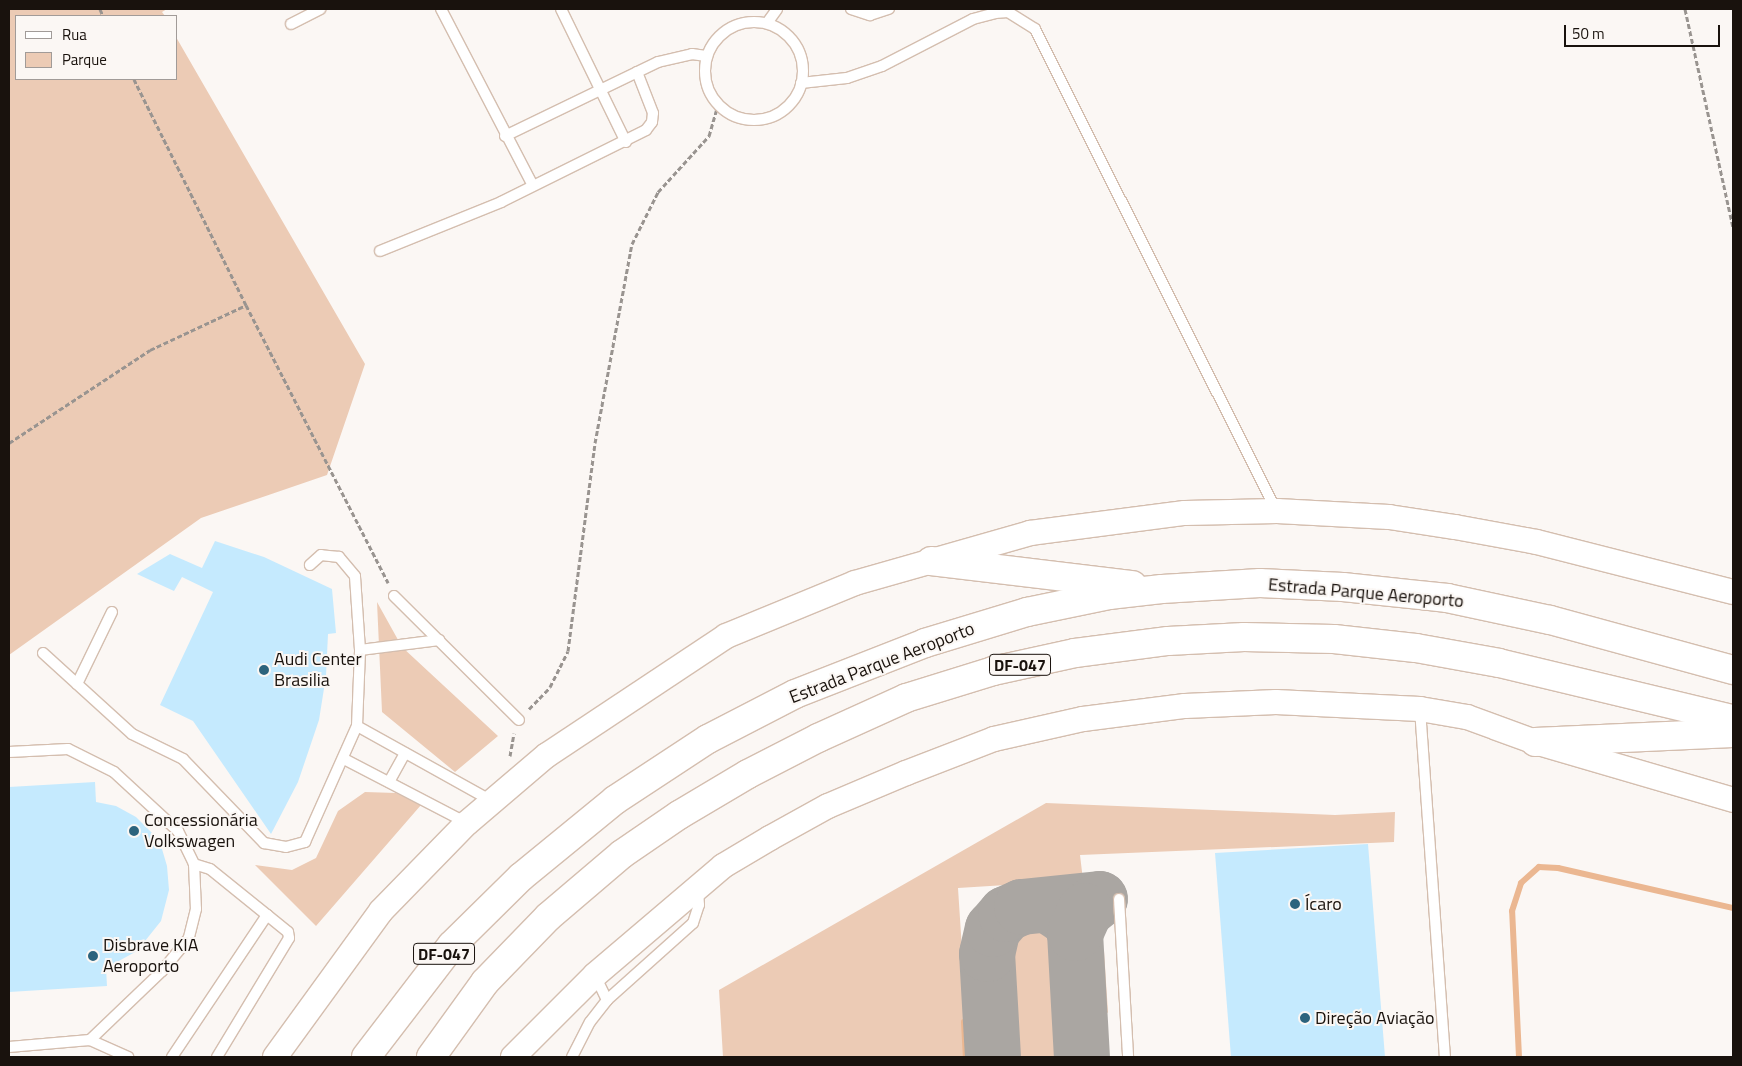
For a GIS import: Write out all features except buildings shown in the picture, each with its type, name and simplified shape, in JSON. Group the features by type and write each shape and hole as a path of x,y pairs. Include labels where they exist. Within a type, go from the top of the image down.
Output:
{"main road":[{"path":"931,561 1085,576 1162,589"},
{"name":"Estrada Parque Aeroporto","path":"366,1057 452,945 521,877 615,800 708,739 794,694 925,643 1026,612 1109,595 1162,589 1260,583 1343,587 1447,598 1642,644 1733,670"},
{"name":"DF-047","path":"431,1057 486,982 548,917 622,854 679,815 818,738 906,698 993,671 1075,653 1168,641 1244,637 1334,639 1416,648 1499,663 1733,720"},
{"path":"1642,644 1733,657"},
{"path":"1535,742 1733,733"}],"street":[{"path":"275,1057 381,911 468,823 547,754 630,697 726,636 855,583 1030,533 1185,512 1276,511 1389,517 1455,527 1537,542 1733,592"},
{"path":"513,1057 595,975 723,866 828,806 994,740 1083,719 1185,706 1276,702 1420,709 1467,717 1535,742 1733,800"}],"lane":[{"path":"291,24 320,9"},
{"path":"441,9 533,186"},
{"path":"561,9 601,87 626,142"},
{"path":"767,23 777,9"},
{"path":"851,9 870,15 888,9"},
{"path":"801,83 828,82 882,66 973,19 996,13 1008,12 1035,29 1276,511"},
{"path":"752,21 767,23 781,30 799,53 801,83 794,99 782,112 766,119 749,120 732,116 718,105 708,90 704,73 706,56 724,31 752,21"},
{"path":"506,136 601,87 637,72 680,56 706,56"},
{"path":"380,251 501,202 626,142 646,130 652,122 651,106 637,72"},
{"path":"43,653 132,734 183,759 264,843 286,847 304,842 344,759 357,726 360,650 355,576 339,557 321,555 310,565"},
{"path":"394,596 519,720"},
{"path":"77,684 112,612"},
{"path":"360,650 439,640"},
{"path":"1420,709 1445,1057"},
{"path":"357,726 405,752 500,794"},
{"path":"9,752 68,749 114,772 178,831 194,864 196,909 189,938 162,971 90,1040"},
{"path":"389,782 405,752"},
{"path":"344,759 468,823"},
{"path":"194,864 210,869 288,932 289,938 217,1057"},
{"path":"572,1057 590,1022 607,1000 693,923 699,905 698,888"},
{"path":"1119,899 1128,1057"},
{"path":"172,1057 267,915"},
{"path":"595,975 607,1000"},
{"path":"9,1047 90,1040 128,1057"}],"path":[{"path":"1685,9 1733,227"},
{"path":"134,80 394,596"},
{"path":"500,794 510,742 519,720 550,687 568,651 595,443 632,244 658,192 709,136 718,105"},
{"path":"9,443 150,350 246,305"}],"green space":[{"path":"9,9 167,9 162,12 164,15 15,15 15,80 178,80 178,40 365,364 327,475 201,518 9,655"},
{"path":"377,602 402,647 498,736 455,772 382,712"},
{"path":"365,792 396,793 421,805 316,926 255,865 292,870 316,858 338,811"},
{"path":"1046,803 1335,815 1395,812 1394,842 1080,855 1083,880 958,888 969,1057 723,1057 719,990"},
{"path":"1023,932 1043,933 1053,942 1058,958 1064,1057 1006,1057 1002,952 1011,937"},
{"path":"1104,951 1108,1013 1098,1007 1091,997 1089,963 1098,952"}],"waterway":[{"path":"1519,1057 1512,911 1521,883 1539,867 1558,868 1733,908"},
{"path":"964,1022 966,1057"}],"taxiway":[{"path":"993,1057 987,954 993,929 1006,914 1022,907 1100,899 1085,911 1075,933"},
{"path":"1051,907 1070,920 1075,933 1082,1057"}],"place":[{"name":"Audi Center Brasilia","path":"264,670"},
{"name":"Concessionária Volkswagen","path":"134,831"},
{"name":"Ícaro","path":"1295,904"},
{"name":"Disbrave KIA Aeroporto","path":"93,956"},
{"name":"Direção Aviação","path":"1305,1018"}]}
